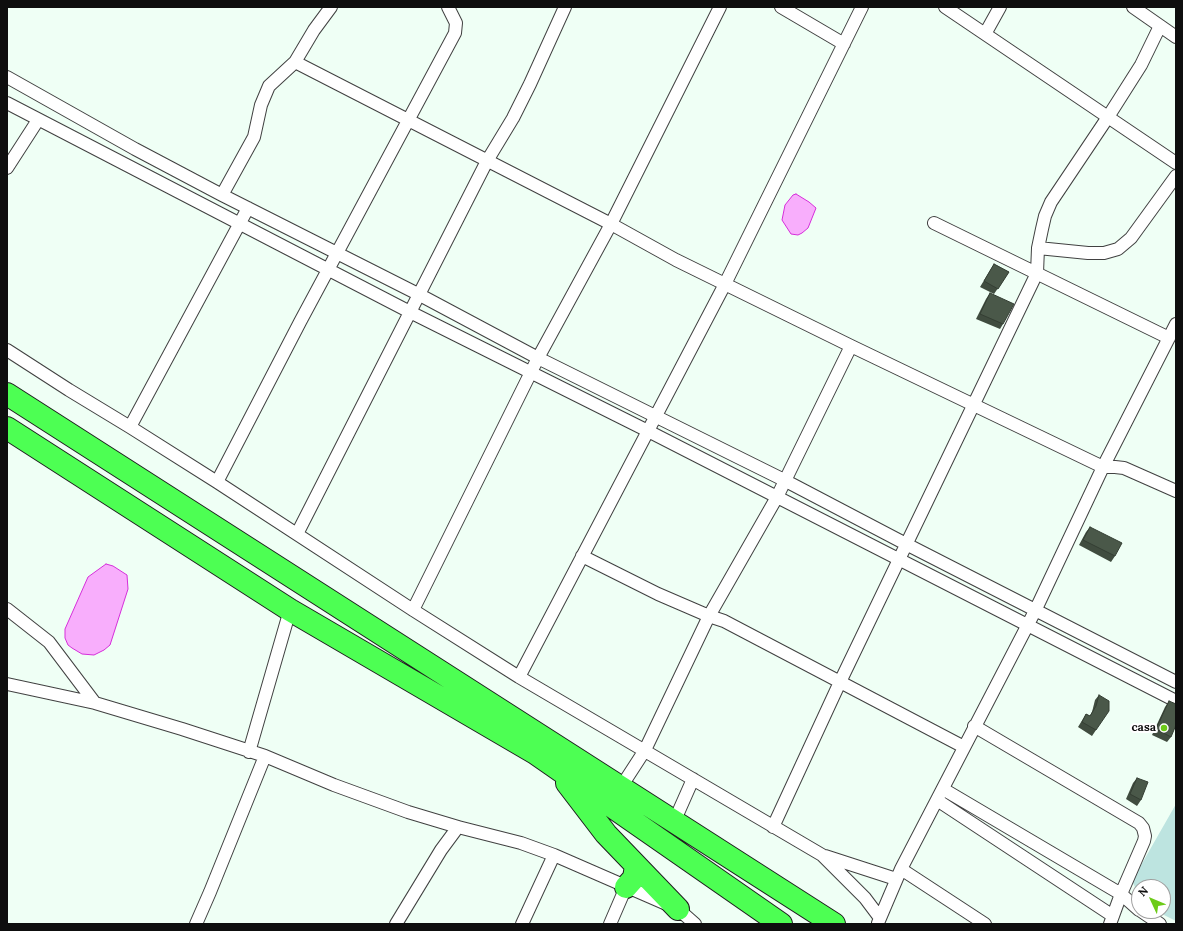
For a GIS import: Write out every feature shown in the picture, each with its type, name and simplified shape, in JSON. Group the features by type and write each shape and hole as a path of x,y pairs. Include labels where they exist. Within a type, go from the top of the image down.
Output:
{"highway":[{"path":"7,394 223,534 834,924"},
{"path":"7,428 290,610 535,752 781,924"},
{"path":"552,765 606,834 678,909"},
{"path":"626,887 634,878 636,866"}],"street":[{"path":"222,195 254,137 261,105 269,86 280,74 295,62 314,30 331,7"},
{"path":"217,482 328,269 455,33 456,23 448,7"},
{"path":"297,534 487,161 513,118 565,7"},
{"path":"413,610 530,373 611,224 720,7"},
{"path":"781,7 844,44"},
{"path":"519,677 725,284 862,7"},
{"path":"945,7 1176,163"},
{"path":"985,34 1000,7"},
{"path":"1133,7 1176,37"},
{"path":"773,827 840,682 1037,273 1038,248 1044,216 1051,202 1141,65 1160,26"},
{"path":"295,62 611,224 676,260 851,346 1103,467 1124,468 1176,491"},
{"path":"7,77 135,149 222,195 418,294 538,358 784,480 1176,682"},
{"path":"7,103 410,312 648,431 1176,701"},
{"path":"7,168 38,120"},
{"path":"126,165 135,149"},
{"path":"1038,248 1096,253 1104,253 1118,249 1131,238 1176,176"},
{"path":"130,427 248,208"},
{"path":"934,223 1169,338"},
{"path":"878,921 899,874 974,726 1036,609 1103,467 1176,324"},
{"path":"621,787 645,750 709,616 777,497 851,346"},
{"path":"7,350 217,482 413,610 519,677 822,855 865,898 878,921"},
{"path":"582,556 658,594 724,621 964,747"},
{"path":"7,609 50,642 95,703"},
{"path":"249,752 290,610"},
{"path":"1120,672 1126,656"},
{"path":"7,684 95,703 182,729 265,756 408,812 458,827 521,843 554,855 678,909 695,924"},
{"path":"937,800 1111,920 1146,836 1143,828 1139,823 974,726"},
{"path":"196,924 265,756"},
{"path":"674,822 693,779"},
{"path":"943,789 1121,894 1131,902"},
{"path":"396,924 441,850 458,827"},
{"path":"522,924 554,855"},
{"path":"822,855 899,874 985,924"},
{"path":"610,924 626,887"}],"shaded area":[{"path":"796,194 816,208 808,228 798,235 791,234 782,220 785,205 793,195"},
{"path":"106,564 113,566 127,575 128,589 110,645 94,655 82,654 68,645 65,638 65,629 88,577"},
{"path":"1176,804 1176,921 1171,918 1171,879 1133,879"}],"building":[{"path":"994,264 1009,272 998,289 984,281"},
{"path":"990,293 1014,304 1003,324 980,314"},
{"path":"1090,527 1122,543 1115,556 1083,540"},
{"name":"casa","path":"1099,695 1109,701 1109,711 1096,730 1082,722 1086,714 1090,716 1096,706"},
{"name":"casa","path":"1169,701 1176,704 1176,725 1171,737 1156,729"},
{"path":"1137,778 1148,782 1141,800 1130,794"}],"place":[{"name":"casa","path":"1164,728"}]}
